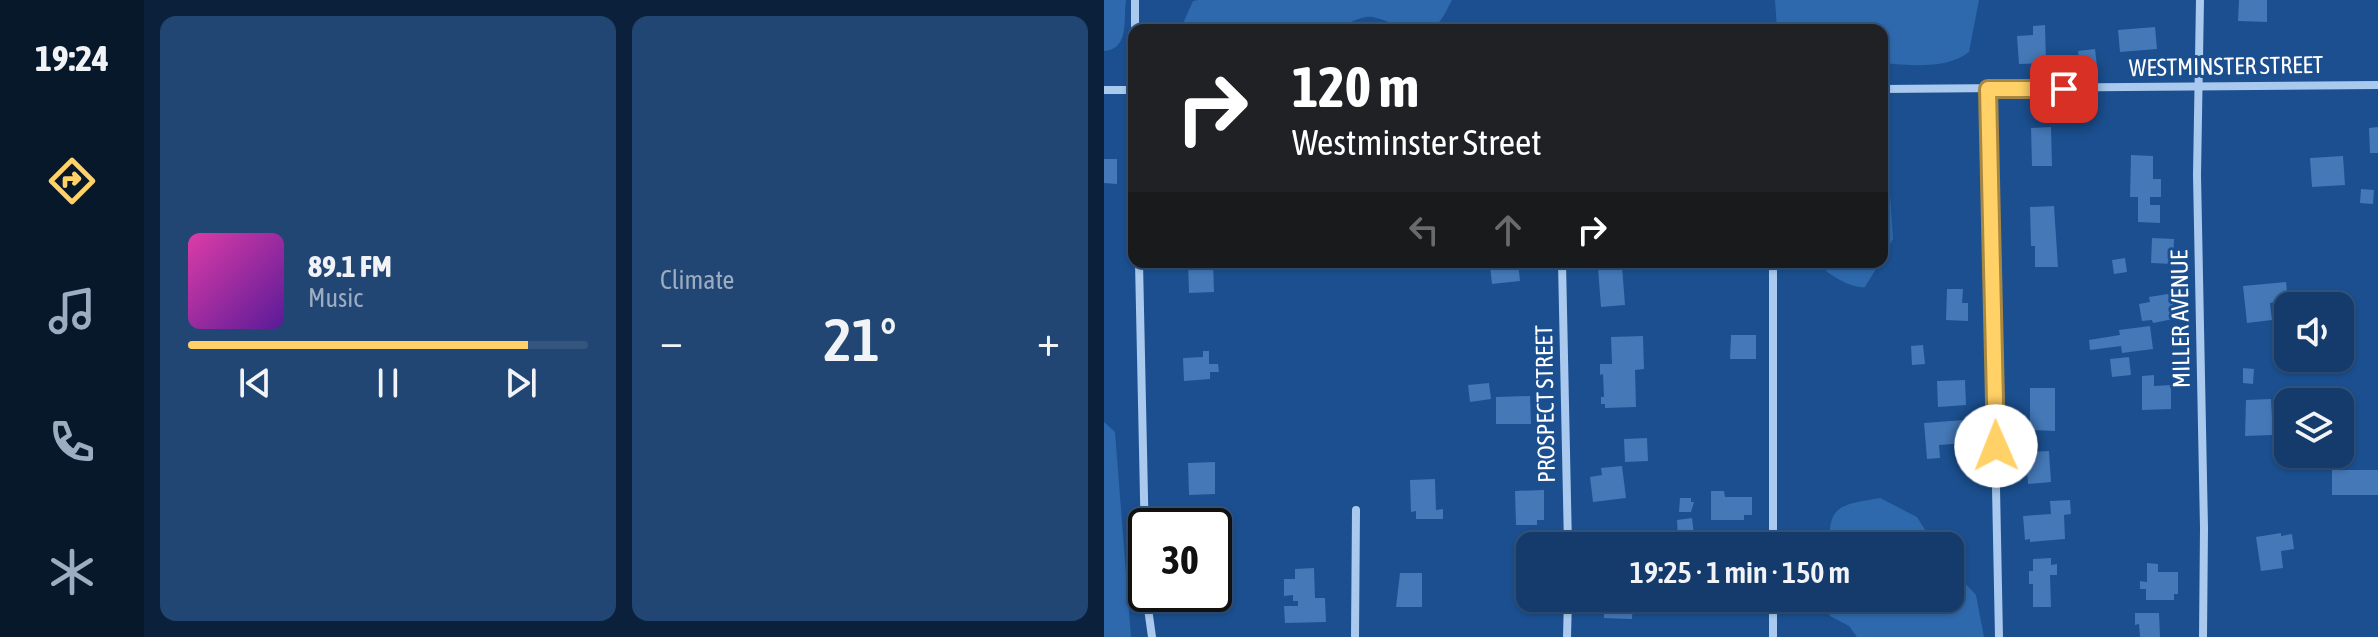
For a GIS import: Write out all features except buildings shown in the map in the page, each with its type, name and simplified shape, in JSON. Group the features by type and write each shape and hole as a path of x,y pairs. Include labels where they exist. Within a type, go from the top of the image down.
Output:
{"street":[{"path":"1135,0 1135,24"},
{"name":"MILLER AVENUE","path":"2200,0 2203,637"},
{"name":"WESTMINSTER STREET","path":"1888,89 2198,84 2378,85"},
{"path":"1988,89 1999,637"},
{"path":"1104,90 1128,90"},
{"path":"1139,268 1144,508"},
{"name":"PROSPECT STREET","path":"1562,268 1568,532"},
{"path":"1773,268 1773,532"},
{"path":"1355,637 1356,510"},
{"path":"1149,612 1152,637"},
{"path":"1567,637 1568,612"},
{"path":"1773,612 1773,637"}],"shaded area":[{"path":"1104,0 1126,0 1122,39 1112,49 1104,51"},
{"path":"1452,0 1436,24 1394,24 1368,17 1347,24 1183,24 1193,1"},
{"path":"1775,0 1979,0 1969,52 1939,64 1888,63 1888,24 1777,24"},
{"path":"1888,164 1893,239 1888,248"},
{"path":"1823,268 1876,268 1865,287 1853,285"},
{"path":"1104,422 1115,432 1131,637 1104,637"},
{"path":"1880,498 1917,517 1926,532 1830,532 1831,521 1840,508"},
{"path":"1964,582 1976,595 1984,637 1857,637 1849,626 1830,616 1829,612 1964,612"}],"route":[{"path":"1996,446 1988,89 2064,89"}]}
